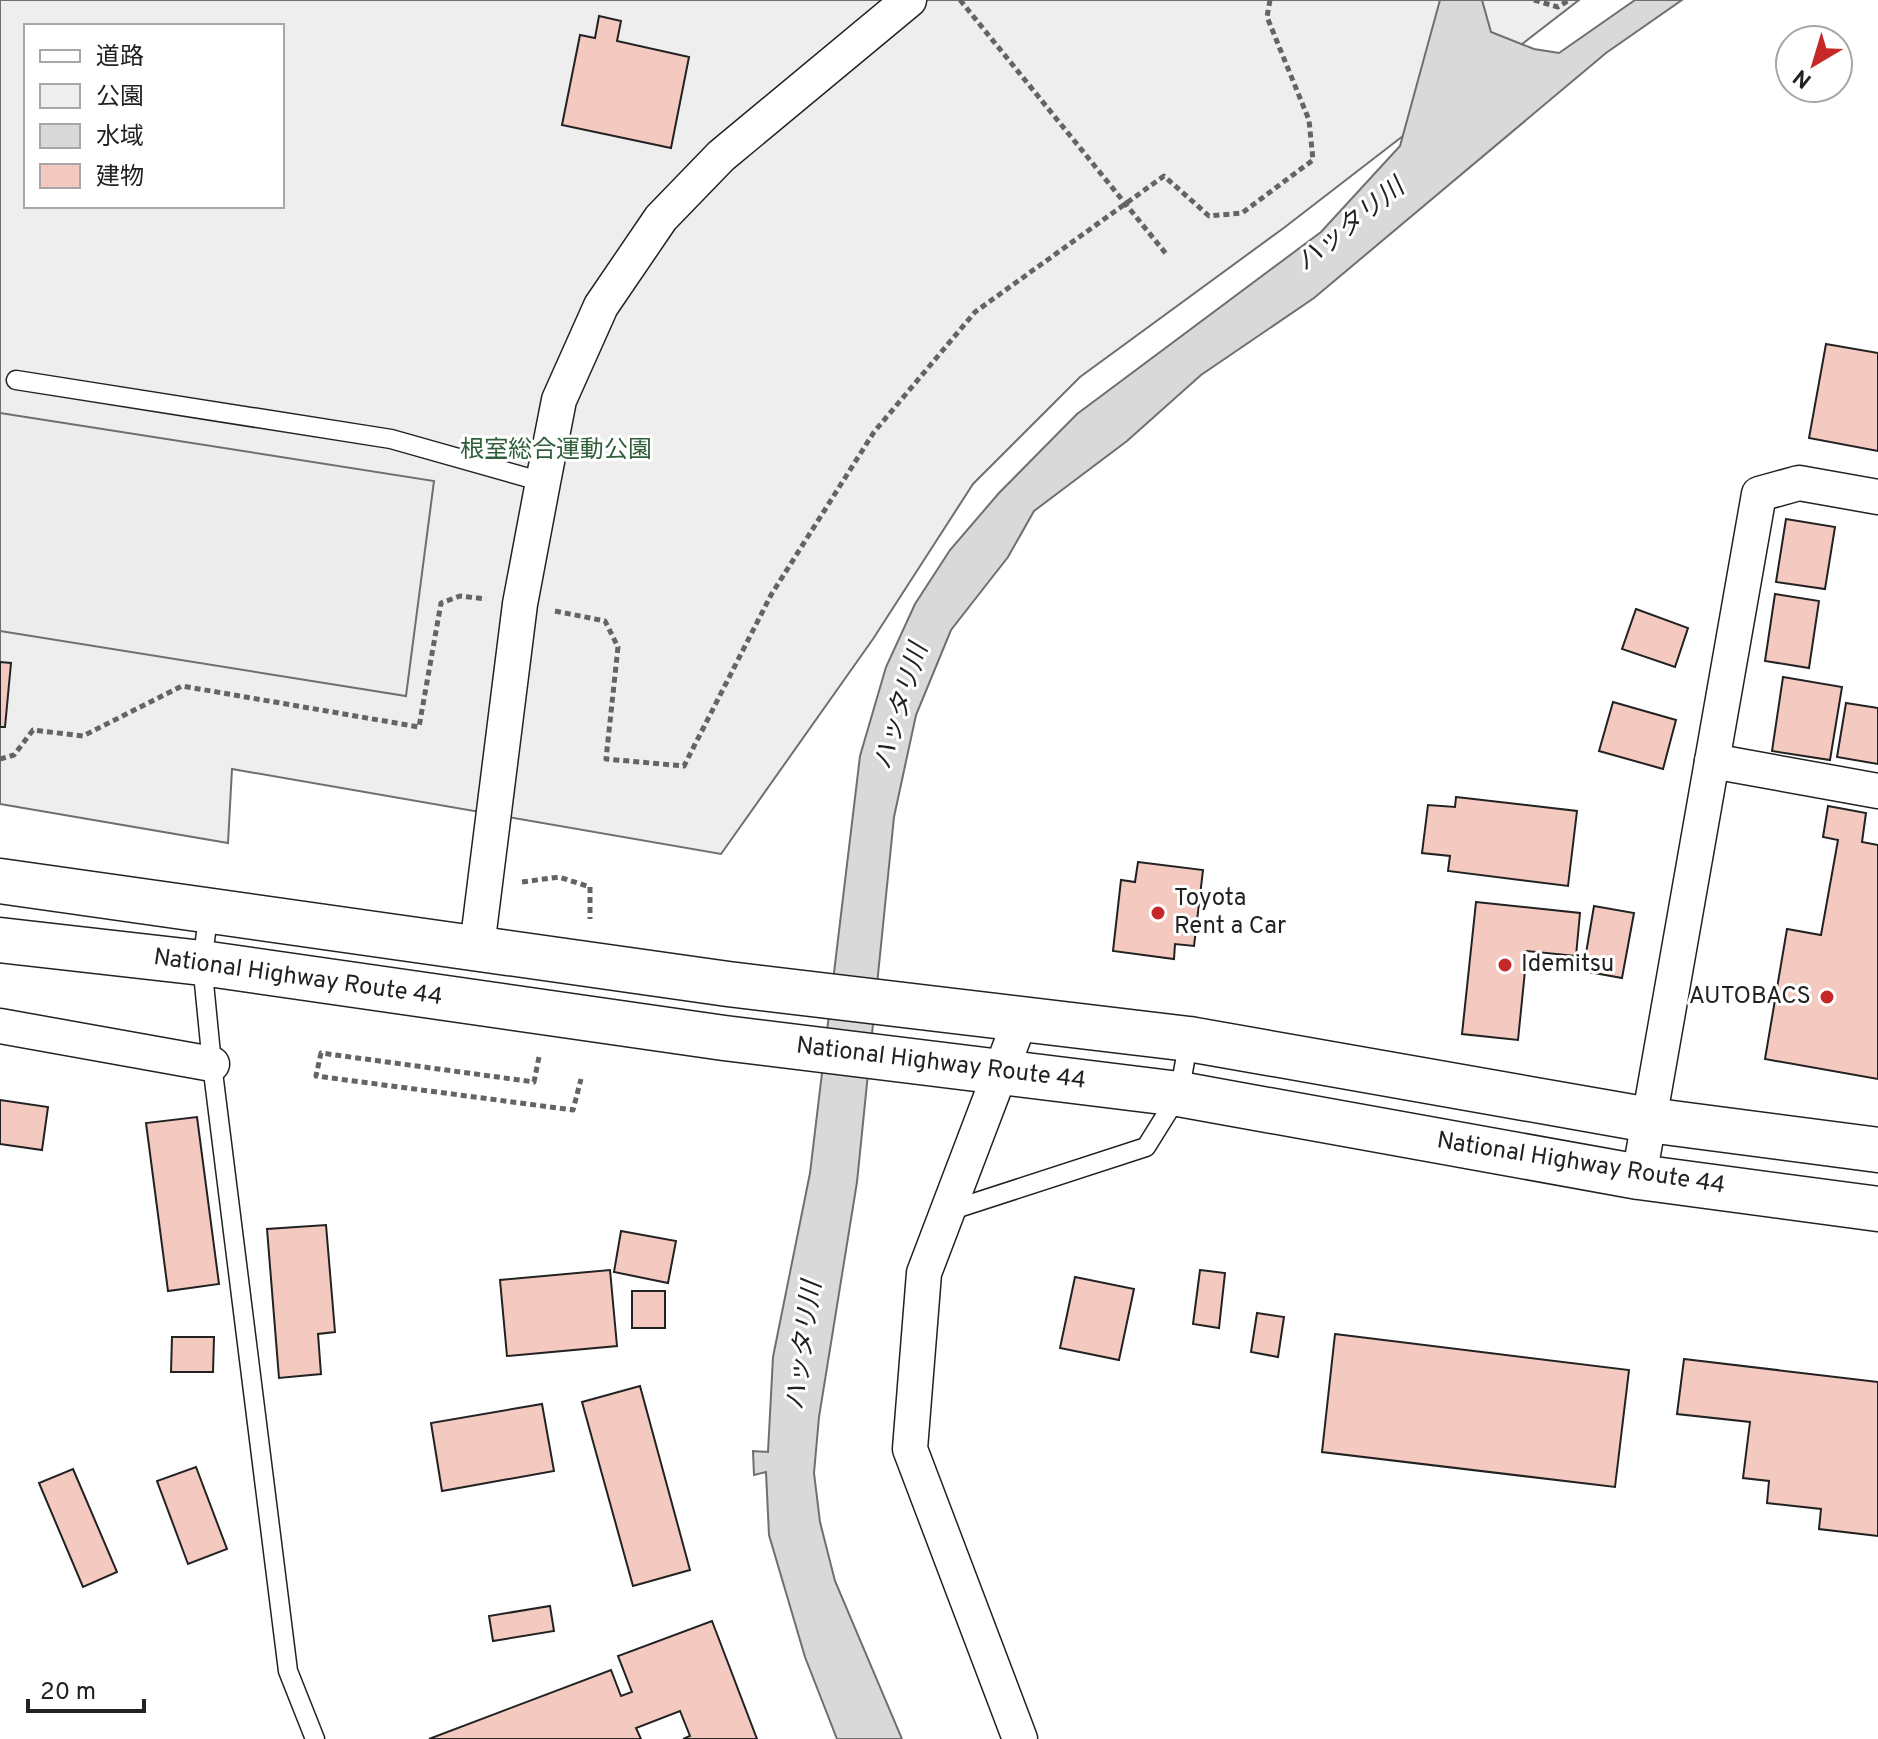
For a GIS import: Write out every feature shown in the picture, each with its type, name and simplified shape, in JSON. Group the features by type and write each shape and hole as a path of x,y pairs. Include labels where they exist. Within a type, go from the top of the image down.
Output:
{"highway":[{"path":"0,881 728,984 1189,1039 1649,1120 1878,1150"},
{"name":"National Highway Route 44","path":"0,940 202,963 724,1038 1179,1094 1639,1177 1878,1209"}],"street":[{"path":"477,947 520,604 543,482 559,400 601,306 661,218 721,156 909,0"},
{"path":"1639,1177 1759,494 1799,483 1878,497"},
{"path":"1712,761 1878,791"},
{"path":"1020,1739 910,1449 924,1273 998,1070 1021,1018"},
{"path":"0,1026 212,1064"}],"lane":[{"path":"16,380 391,439 543,482"},
{"path":"209,910 202,963 212,1064 288,1671 315,1739"},
{"path":"946,1212 1146,1147 1179,1094 1189,1039"}],"path":[{"path":"960,0 1167,255"},
{"path":"0,759 14,755 33,730 83,736 182,686 419,727 441,603 460,596 605,621 618,647 606,759 684,766 771,595 874,432 975,312 1164,176 1209,216 1242,213 1313,160 1309,120 1267,17 1270,0"},
{"path":"1534,0 1558,7 1569,0"},
{"path":"517,883 559,877 590,887 590,919"},
{"path":"539,1057 534,1082 321,1053 316,1076 573,1110 581,1079"}],"green space":[{"name":"根室総合運動公園","path":"0,0 1579,0 1285,227 1080,377 973,484 873,639 721,854 232,769 228,843 0,804"}],"shaded area":[{"path":"0,413 434,481 406,696 0,631"}],"water":[{"name":"ハッタリ川","path":"1440,0 1482,0 1491,32 1534,49 1559,53 1635,0 1682,0 1606,53 1314,298 1201,375 1127,441 1034,511 1008,557 951,630 916,715 894,817 857,1182 819,1417 814,1473 820,1522 835,1581 902,1739 837,1739 805,1657 769,1535 766,1472 754,1475 753,1451 768,1452 773,1357 810,1173 860,756 886,667 915,604 950,550 999,493 1077,414 1321,232 1400,146"}],"building":[{"path":"599,16 621,21 617,41 689,57 671,148 562,125 580,35 595,38"},
{"path":"1826,344 1878,353 1878,451 1809,438"},
{"path":"1786,519 1835,527 1825,589 1776,582"},
{"path":"1775,594 1819,601 1809,668 1765,661"},
{"path":"1636,609 1688,628 1675,667 1622,649"},
{"path":"0,662 11,663 5,727 0,727"},
{"path":"1783,677 1842,687 1830,760 1772,751"},
{"path":"1613,702 1676,720 1663,769 1599,751"},
{"path":"1846,703 1878,708 1878,764 1837,757"},
{"path":"1456,797 1577,811 1568,886 1448,871 1450,856 1422,853 1428,805 1455,807"},
{"name":"AUTOBACS","path":"1828,806 1866,813 1862,842 1878,845 1878,1079 1765,1059 1787,929 1821,935 1838,840 1823,837"},
{"name":"Toyota Rent a Car","path":"1138,862 1203,870 1194,946 1175,944 1174,959 1113,951 1121,880 1135,882"},
{"path":"1476,902 1580,913 1576,956 1527,951 1518,1040 1462,1034"},
{"path":"1594,906 1634,913 1622,978 1583,971"},
{"path":"0,1100 48,1107 42,1150 0,1144"},
{"path":"197,1117 219,1284 168,1291 146,1123"},
{"path":"326,1225 335,1332 318,1334 321,1374 279,1378 267,1229"},
{"path":"621,1231 676,1241 668,1283 614,1272"},
{"path":"610,1270 617,1346 507,1356 500,1280"},
{"path":"1200,1270 1225,1273 1219,1328 1193,1324"},
{"path":"1075,1277 1134,1289 1119,1360 1060,1348"},
{"path":"632,1291 665,1291 665,1328 632,1328"},
{"path":"1257,1313 1284,1317 1278,1357 1251,1352"},
{"path":"1335,1334 1629,1370 1615,1487 1322,1452"},
{"path":"172,1337 214,1337 213,1372 171,1372"},
{"path":"1684,1359 1878,1382 1878,1536 1819,1529 1821,1509 1767,1503 1769,1481 1743,1478 1750,1422 1677,1414"},
{"path":"640,1386 690,1570 633,1586 582,1402"},
{"path":"542,1404 554,1471 442,1491 431,1423"},
{"path":"196,1467 227,1549 188,1564 157,1481"},
{"path":"73,1469 117,1572 83,1587 39,1483"},
{"path":"550,1606 554,1631 493,1641 489,1616"},
{"path":"712,1621 757,1739 683,1739 690,1736 680,1711 636,1728 641,1739 429,1739 611,1670 621,1696 632,1692 618,1656"}],"place":[{"name":"Toyota Rent a Car","path":"1158,913"},
{"name":"Idemitsu","path":"1505,965"},
{"name":"AUTOBACS","path":"1827,997"}]}
